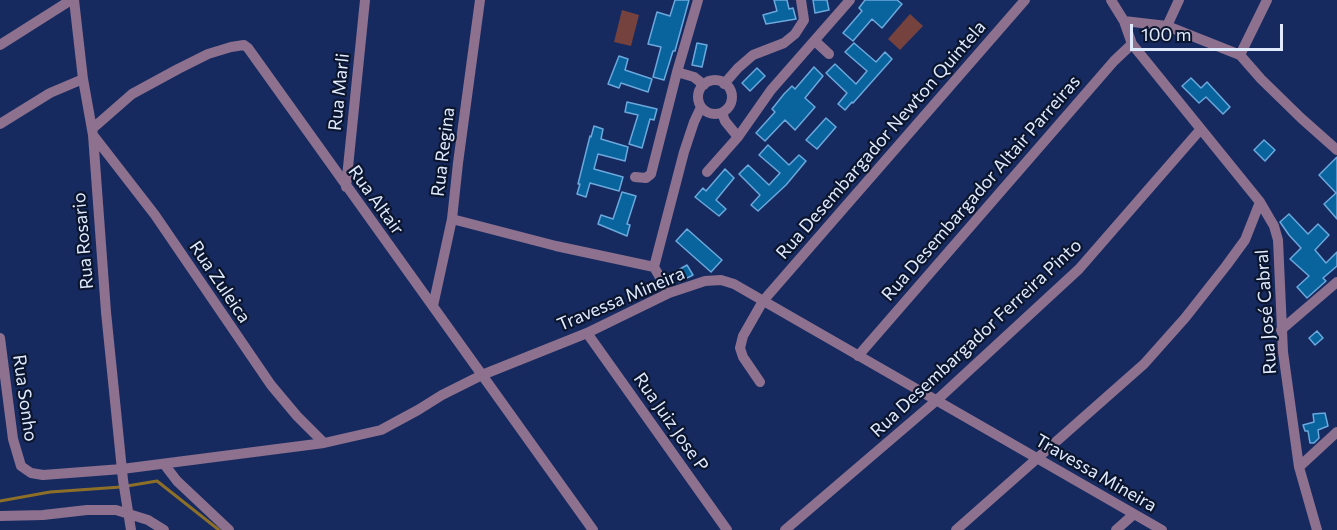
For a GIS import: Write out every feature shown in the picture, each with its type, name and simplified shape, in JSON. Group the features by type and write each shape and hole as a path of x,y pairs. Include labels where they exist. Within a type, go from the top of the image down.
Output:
{"street":[{"path":"0,45 73,0"},
{"name":"Rua Rosario","path":"73,0 83,79 93,132 106,312 123,480 131,530"},
{"name":"Rua Marli","path":"346,187 365,0"},
{"name":"Rua Regina","path":"433,306 452,219 480,0"},
{"path":"635,177 646,178 651,174 698,0"},
{"path":"724,84 753,55 784,43 795,34 804,20 801,0"},
{"path":"707,172 738,137 771,90 850,0"},
{"name":"Rua Desembargador Newton Quintela","path":"760,382 743,357 740,348 743,336 763,301 1025,0"},
{"name":"Rua José Cabral","path":"1111,0 1124,21 1131,44 1260,202 1274,226 1278,240 1281,330 1299,467 1317,530"},
{"path":"1167,26 1179,0"},
{"path":"1240,55 1267,0"},
{"path":"1124,21 1167,26 1240,55 1261,79 1337,150"},
{"path":"815,40 829,54"},
{"name":"Rua Desembargador Altair Parreiras","path":"858,356 1131,44"},
{"name":"Rua Altair","path":"93,132 122,101 142,88 208,54 235,45 244,45 250,50 593,530"},
{"path":"677,72 694,77 704,85"},
{"path":"0,124 50,93 83,79"},
{"path":"669,293 654,267 684,152 701,107 698,95 704,85 714,81 724,84 730,91 731,101 722,113 712,114 701,107"},
{"path":"722,113 725,121 738,137"},
{"name":"Rua Desembargador Ferreira Pinto","path":"785,530 937,400 1079,269 1200,130"},
{"name":"Rua Zuleica","path":"93,132 155,215 271,385 324,443"},
{"path":"956,530 1144,364 1185,318 1245,240 1260,202"},
{"path":"452,219 556,246 654,267"},
{"name":"Travessa Mineira","path":"123,480 164,464 324,443 381,430 448,391 482,375 587,333 669,293 705,281 721,280 734,284 1162,530"},
{"path":"1281,330 1337,282"},
{"name":"Rua Juiz Jose P","path":"587,333 727,530"},
{"name":"Rua Sonho","path":"0,338 13,439 18,459 25,470 43,475 123,480"},
{"path":"1299,467 1337,432"},
{"path":"164,464 177,481 229,530"},
{"path":"0,516 116,510 148,520 164,530"},
{"path":"1116,530 1134,514"}],"shaded area":[{"path":"622,10 639,15 631,46 614,42"},
{"path":"910,14 923,26 900,50 888,39"}],"building":[{"path":"675,0 689,0 675,51 673,51 664,80 653,77 661,47 648,44 657,12 670,16"},
{"path":"774,0 787,0 789,9 793,8 796,19 766,24 763,15 777,11"},
{"path":"813,0 827,0 829,10 815,13"},
{"path":"865,0 897,0 902,4 882,28 872,19 853,41 843,33 862,11 859,8"},
{"path":"697,43 707,45 702,67 692,65"},
{"path":"854,43 876,62 885,52 892,59 845,110 838,104 847,93 826,73 835,64 856,84 867,71 845,52"},
{"path":"619,56 628,59 625,70 652,79 648,92 621,83 619,88 608,84"},
{"path":"814,67 823,76 805,98 815,107 795,130 785,120 765,141 756,133 775,112 772,109 784,94 792,86 795,89"},
{"path":"757,68 765,76 750,91 742,83"},
{"path":"1191,78 1201,88 1207,82 1230,107 1223,114 1206,97 1199,103 1182,86"},
{"path":"627,102 657,109 654,120 650,119 642,148 629,144 638,115 625,112"},
{"path":"826,118 836,127 817,149 806,140"},
{"path":"594,126 603,129 601,139 628,147 625,161 598,154 594,169 623,177 619,191 590,183 586,197 577,194 580,184 578,184"},
{"path":"1264,140 1275,150 1265,161 1254,150"},
{"path":"768,145 789,165 799,155 806,161 786,185 758,211 751,205 760,195 739,174 748,165 769,185 780,173 759,155"},
{"path":"1337,157 1337,219 1324,204 1336,193 1319,175"},
{"path":"725,169 734,178 716,200 726,209 719,216 695,197 703,188 706,191"},
{"path":"622,192 636,196 627,224 630,225 627,236 598,224 601,215 613,219"},
{"path":"1289,214 1308,234 1318,224 1329,235 1315,250 1326,263 1337,252 1337,266 1323,278 1326,281 1307,298 1297,287 1309,276 1290,259 1301,248 1280,222"},
{"path":"687,229 722,260 711,272 676,241"},
{"path":"687,265 693,275 679,282 673,273"},
{"path":"1317,331 1323,338 1315,345 1309,338"},
{"path":"1325,413 1328,426 1318,430 1319,438 1314,443 1310,443 1308,431 1305,431 1303,425 1314,422 1313,414"}],"waterway":[{"path":"127,486 157,481 219,530"},
{"path":"0,501 50,492 121,487"}]}
